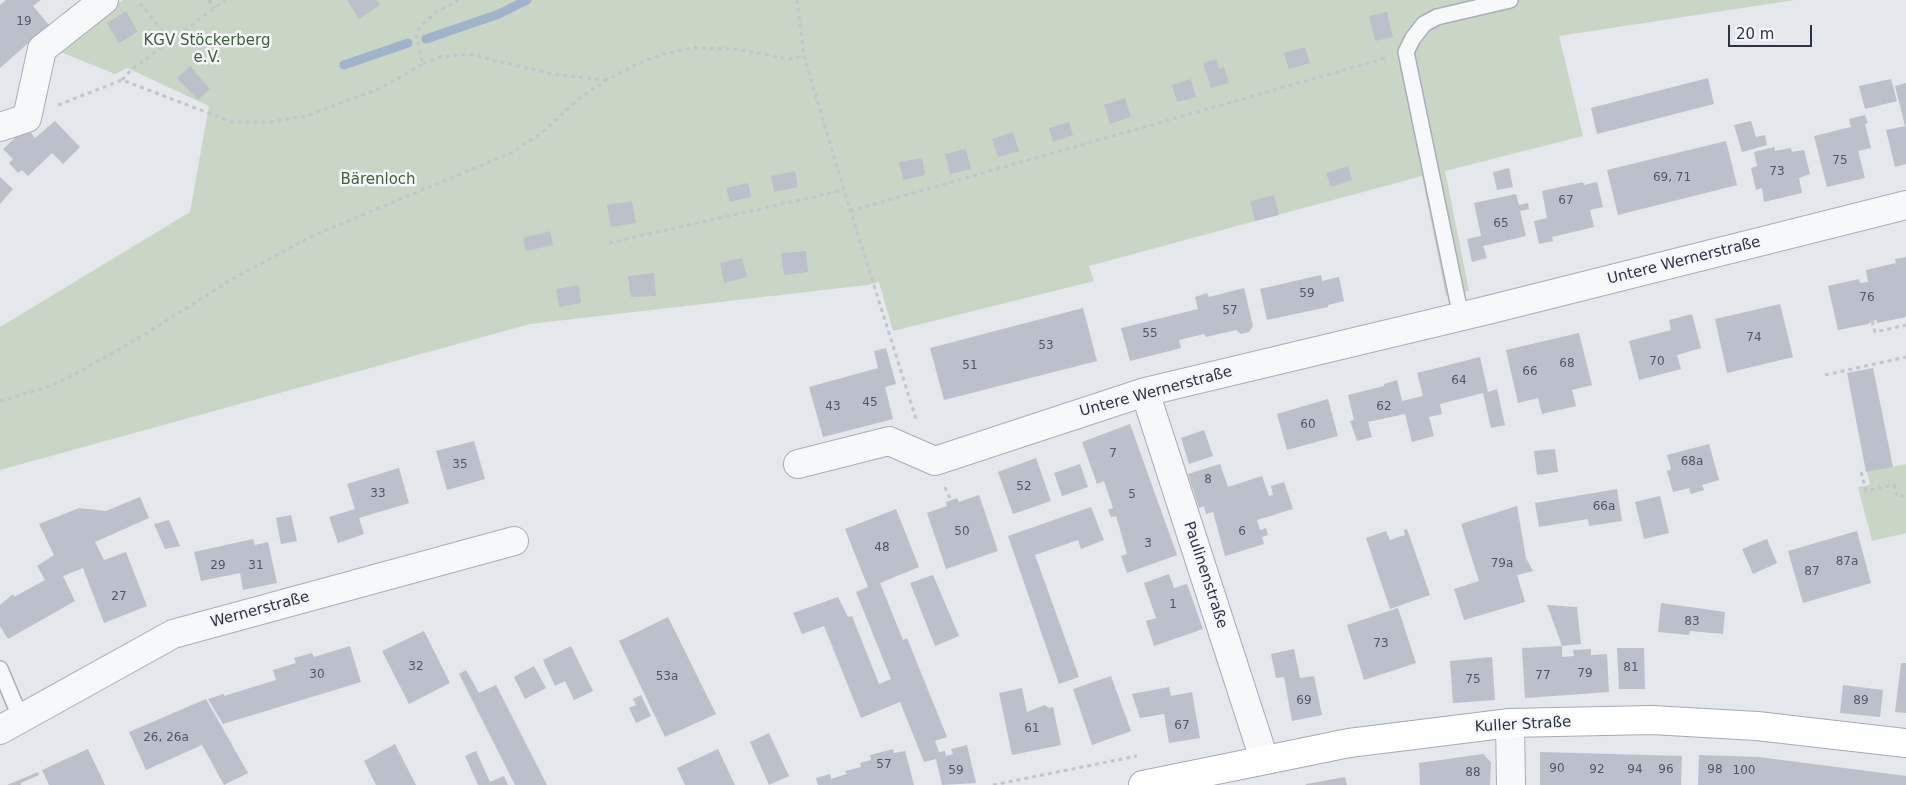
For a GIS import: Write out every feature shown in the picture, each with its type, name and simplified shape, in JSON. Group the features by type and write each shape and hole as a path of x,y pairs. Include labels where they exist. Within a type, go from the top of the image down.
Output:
{"main road":[{"name":"Kuller Straße","path":"1143,785 1264,759 1378,739 1510,723 1652,720 1758,726 1906,743"}],"street":[{"path":"0,127 27,118 42,49 104,0"},
{"name":"Untere Wernerstraße","path":"798,464 888,441 935,461 1145,392 1461,317 1906,205"},
{"name":"Paulinenstraße","path":"1145,392 1264,759"},
{"name":"Wernerstraße","path":"11,724 173,634 514,541"},
{"path":"1510,723 1511,785"}],"lane":[{"path":"1461,317 1406,52 1413,38 1424,24 1437,17 1510,0"},
{"name":"Wernerstraße","path":"0,669 11,724"}],"path":[{"path":"209,0 215,8"},
{"path":"27,118 122,80 131,70 225,0"},
{"path":"423,64 416,35 420,27 438,11 459,0"},
{"path":"797,0 804,56 850,211 917,422 925,426"},
{"path":"140,3 170,41"},
{"path":"0,401 51,386 79,372 144,335 229,281 312,236 512,153 544,131 577,100 606,80 663,54 691,48 729,48 788,59 804,56"},
{"path":"850,211 1406,52"},
{"path":"122,80 232,122 270,122 306,116 382,88 423,64 440,57 468,54 552,74 606,80"},
{"path":"608,243 844,190"},
{"path":"1872,321 1874,332 1906,325"},
{"path":"1825,375 1906,357"},
{"path":"1861,472 1866,491 1894,485 1897,497 1906,495"},
{"path":"993,785 1144,754"}],"green space":[{"name":"Bärenloch","path":"123,0 1795,0 1559,36 1583,136 1445,171 1469,291 1446,296 1422,176 1089,266 1094,281 893,331 879,282 867,285 530,324 0,470 0,327 190,212 209,106 127,68 115,74 53,49"},
{"path":"1906,464 1906,533 1872,541 1858,487 1870,485 1867,472"}],"building":[{"path":"6,0 41,0 33,6 49,25 0,68 0,5"},
{"path":"347,0 376,0 380,5 359,19"},
{"path":"126,11 138,32 119,43 107,23"},
{"path":"1387,12 1393,37 1375,41 1369,16"},
{"path":"1305,47 1310,63 1289,69 1284,53"},
{"path":"1217,59 1219,69 1224,67 1229,83 1211,88 1203,63"},
{"path":"190,66 210,89 198,100 177,78"},
{"path":"1708,78 1714,104 1597,134 1591,108"},
{"path":"1191,79 1196,97 1177,102 1172,85"},
{"path":"1891,79 1897,101 1865,109 1859,86"},
{"path":"1906,83 1906,126 1905,126 1895,86"},
{"path":"1125,98 1131,117 1110,124 1104,105"},
{"path":"1865,115 1868,123 1865,124 1871,148 1858,151 1865,178 1827,187 1814,136 1851,127 1849,119"},
{"path":"55,121 80,147 63,164 52,153 28,176 22,170 18,173 9,163 13,159 3,149 15,138 29,130 35,138"},
{"path":"1751,121 1756,137 1765,135 1767,145 1742,152 1734,125"},
{"path":"1069,122 1073,135 1053,142 1049,128"},
{"path":"1906,126 1906,164 1895,167 1886,130"},
{"path":"1013,132 1019,151 998,157 992,139"},
{"path":"1726,141 1737,185 1618,215 1607,170"},
{"path":"1774,147 1775,151 1791,148 1792,152 1804,150 1810,174 1799,178 1802,193 1764,202 1762,188 1756,190 1751,168 1757,166 1754,152"},
{"path":"966,149 971,169 950,174 945,154"},
{"path":"922,158 925,175 903,180 899,162"},
{"path":"1348,166 1352,180 1331,187 1326,173"},
{"path":"1509,168 1513,187 1497,190 1493,172"},
{"path":"795,171 798,187 774,192 771,176"},
{"path":"0,177 13,189 0,204"},
{"path":"1583,182 1584,185 1597,182 1603,207 1590,210 1594,227 1552,237 1553,241 1539,244 1534,221 1547,218 1542,191"},
{"path":"748,183 751,197 730,202 726,188"},
{"path":"1516,194 1519,205 1528,203 1529,209 1520,211 1526,236 1483,246 1487,258 1472,262 1467,239 1481,236 1474,203"},
{"path":"1274,195 1279,215 1255,221 1250,201"},
{"path":"632,201 636,223 611,227 607,205"},
{"path":"550,231 553,245 526,251 523,238"},
{"path":"806,251 808,272 784,275 781,253"},
{"path":"1906,257 1906,317 1877,323 1877,320 1868,324 1838,330 1828,286 1859,279 1860,283 1868,282 1866,270 1896,263 1895,259"},
{"path":"742,258 747,277 724,283 720,263"},
{"path":"654,273 656,296 631,297 628,276"},
{"path":"1321,275 1322,281 1339,277 1344,301 1328,305 1328,307 1267,320 1260,289"},
{"path":"579,285 581,303 559,307 556,289"},
{"path":"1244,288 1253,326 1249,332 1241,334 1236,330 1206,337 1204,334 1179,340 1181,348 1130,361 1121,328 1198,309 1195,297 1207,293 1209,297"},
{"path":"1780,304 1793,357 1727,373 1715,319"},
{"path":"1083,308 1097,361 944,400 930,348"},
{"path":"1692,314 1701,348 1677,355 1681,369 1639,380 1629,341 1671,330 1669,320"},
{"path":"1579,333 1592,385 1572,390 1576,406 1542,414 1538,398 1518,403 1506,350"},
{"path":"886,348 896,384 885,387 893,419 823,437 809,387 878,368 874,351"},
{"path":"1480,357 1488,392 1497,389 1505,425 1491,428 1483,393 1440,404 1442,414 1429,417 1434,436 1412,442 1405,414 1368,422 1372,437 1357,441 1350,421 1354,420 1348,395 1384,386 1384,384 1397,380 1402,401 1423,396 1417,373"},
{"path":"1873,368 1893,467 1866,472 1847,373"},
{"path":"1328,399 1338,436 1287,450 1277,414"},
{"path":"1130,424 1177,555 1127,573 1121,556 1127,554 1116,516 1111,517 1108,510 1113,508 1104,481 1097,484 1082,442"},
{"path":"1204,430 1213,456 1189,464 1181,438"},
{"path":"474,441 485,479 447,490 436,451"},
{"path":"1709,444 1719,480 1702,485 1704,490 1691,494 1689,488 1673,492 1667,471 1671,469 1667,455"},
{"path":"1555,449 1558,472 1537,475 1534,451"},
{"path":"1036,458 1051,501 1013,514 998,472"},
{"path":"1080,464 1088,487 1062,496 1054,473"},
{"path":"1220,464 1228,487 1262,476 1269,496 1273,495 1271,486 1284,482 1293,509 1257,520 1260,530 1266,528 1268,535 1262,537 1264,544 1225,556 1213,512 1206,514 1204,506 1199,508 1188,474"},
{"path":"399,468 409,503 359,518 364,534 338,543 329,517 355,509 347,484"},
{"path":"1617,489 1622,521 1589,526 1588,519 1539,527 1535,503"},
{"path":"979,495 998,551 946,569 927,513 947,506 946,502 957,498 959,502"},
{"path":"1660,496 1669,533 1644,539 1635,502"},
{"path":"140,497 149,518 95,542 104,560 126,552 147,606 104,623 83,568 63,576 75,601 8,639 0,626 0,605 13,594 14,597 45,580 37,566 54,555 39,524 79,508 106,511"},
{"path":"1517,506 1526,558 1533,571 1517,575 1525,602 1464,620 1454,589 1479,581 1461,524"},
{"path":"1091,507 1104,540 1081,549 1078,540 1035,555 1079,677 1059,684 1008,536"},
{"path":"896,509 919,567 880,583 903,640 907,638 947,737 935,741 939,752 945,751 946,756 953,754 951,749 967,745 976,783 942,785 936,759 924,762 900,702 861,718 824,626 802,634 793,613 838,597 848,617 852,616 879,684 891,679 856,592 868,587 845,529"},
{"path":"291,515 297,541 281,544 276,518"},
{"path":"169,520 180,546 165,549 154,524"},
{"path":"1407,529 1430,595 1390,609 1366,538 1386,531 1390,540 1405,535 1404,530"},
{"path":"1857,531 1871,583 1803,603 1788,551"},
{"path":"253,539 255,545 268,542 277,583 243,590 240,573 201,581 194,552"},
{"path":"1767,539 1777,563 1753,574 1742,549"},
{"path":"1169,574 1174,588 1187,584 1203,629 1154,646 1146,621 1156,618 1144,583"},
{"path":"933,575 959,636 935,646 910,583"},
{"path":"1661,603 1725,612 1723,634 1690,631 1689,635 1658,632"},
{"path":"1547,605 1577,607 1581,644 1562,646"},
{"path":"1398,608 1416,663 1364,680 1347,625"},
{"path":"668,617 716,714 665,737 619,641"},
{"path":"424,631 450,683 409,704 382,651"},
{"path":"350,646 361,682 223,724 208,699 276,680 273,670 296,663 294,658 312,653 314,657"},
{"path":"571,646 593,691 574,700 565,681 555,686 543,660"},
{"path":"1562,646 1562,657 1574,656 1573,650 1591,649 1591,655 1607,654 1609,692 1525,698 1522,648"},
{"path":"1617,648 1644,648 1645,689 1619,689"},
{"path":"1294,649 1300,678 1314,676 1322,715 1292,721 1284,677 1276,678 1271,654"},
{"path":"1492,657 1495,700 1453,703 1450,661"},
{"path":"1901,663 1906,663 1906,713 1895,712"},
{"path":"534,666 546,688 525,699 514,677"},
{"path":"466,670 479,693 496,685 547,785 515,785 459,674"},
{"path":"1111,676 1131,731 1092,745 1073,689"},
{"path":"1843,685 1883,690 1880,717 1840,713"},
{"path":"1169,687 1171,696 1192,692 1200,738 1169,743 1164,714 1140,718 1132,694"},
{"path":"1022,688 1027,712 1045,705 1049,708 1053,707 1061,745 1012,755 999,693"},
{"path":"641,695 651,716 636,723 629,708 636,705 633,699"},
{"path":"206,699 248,773 224,785 202,745 146,770 129,732"},
{"path":"769,733 789,776 769,785 750,742"},
{"path":"395,744 416,785 376,785 364,761"},
{"path":"88,749 105,785 49,785 42,770"},
{"path":"718,749 735,785 685,785 677,768"},
{"path":"893,749 894,753 905,751 914,785 818,785 816,778 830,774 831,779 847,774 845,771 861,767 860,763 871,760 870,755"},
{"path":"476,751 490,782 504,776 508,785 478,785 465,756"},
{"path":"1540,752 1682,756 1681,785 1540,785"},
{"path":"1483,754 1491,762 1490,785 1420,785 1419,763"},
{"path":"1699,755 1759,757 1906,776 1906,785 1698,785"},
{"path":"38,772 39,775 21,783 21,785 7,785"},
{"path":"1345,777 1347,785 1306,785 1306,784"}],"waterway":[{"path":"426,39 499,14 527,0"},
{"path":"344,65 408,43"}],"park label":[{"name":"KGV Stöckerberg e.V.","path":"207,50"}]}
